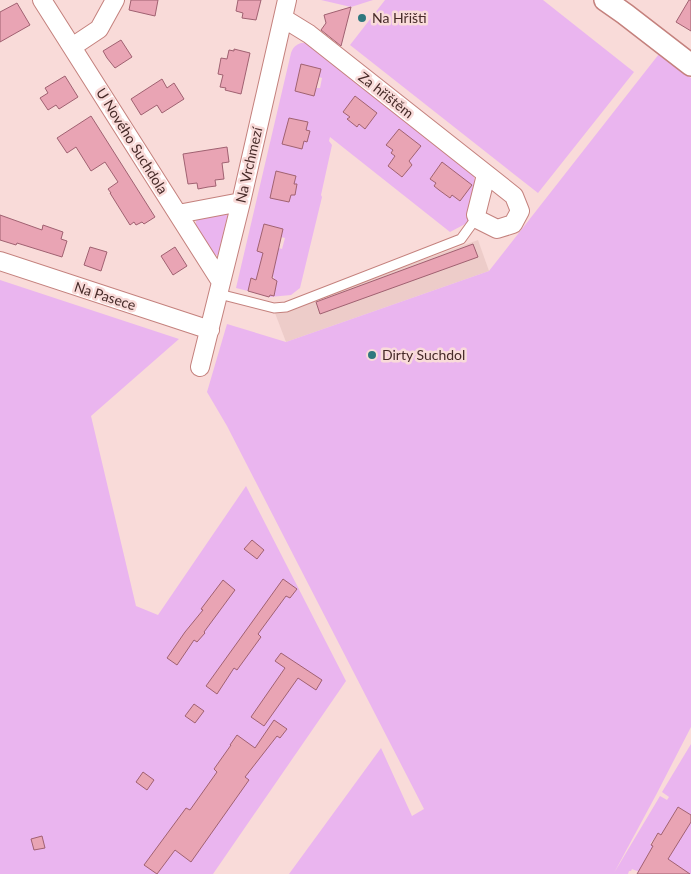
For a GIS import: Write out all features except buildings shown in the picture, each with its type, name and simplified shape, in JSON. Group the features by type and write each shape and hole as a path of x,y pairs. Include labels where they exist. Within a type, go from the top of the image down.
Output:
{"street":[{"name":"U Nového Suchdola","path":"42,0 178,214 220,288"},
{"path":"72,47 99,29 115,0"},
{"name":"Na Vrchmezí","path":"200,367 241,202 287,0"},
{"path":"604,0 627,7 691,66"},
{"name":"Za hřištěm","path":"283,18 309,34 514,196 520,211 513,224 497,229 479,220"},
{"path":"479,220 476,215 486,175"},
{"path":"178,214 241,202"},
{"name":"Na Pasece","path":"0,261 210,330"}],"lane":[{"path":"220,288 274,308 286,307 461,239 474,221 479,220"}],"shaded area":[{"path":"321,0 373,0 351,7"},
{"path":"385,0 543,0 634,72 538,193 350,45"},
{"path":"306,43 467,168 473,173 475,181 467,212 469,222 450,232 330,137 329,141 332,145 322,197 300,288 291,295 270,297 270,295 274,295 277,282 273,281 274,277 258,273 256,279 251,279 248,291 236,288 291,53 296,45","holes":["301,64 320,69 319,77 322,78 320,88 316,88 314,96 295,91","355,96 377,113 365,129 348,119 350,117 343,112","289,118 308,122 306,130 310,131 307,142 304,141 302,149 283,144","399,129 420,146 409,161 412,165 402,177 388,166 395,156 391,153 393,150 387,145","442,163 472,185 460,201 452,195 450,198 434,186 436,183 430,178","276,171 296,176 294,184 297,185 295,195 291,195 289,202 270,198","264,224 283,229 281,237 285,238 282,249 257,251"]},
{"path":"659,54 691,78 691,727 614,873 660,796 667,800 669,797 662,792 691,744 691,815 678,807 671,818 687,828 691,822 691,874 659,874 677,844 658,833 650,844 653,846 647,856 645,874 632,869 628,874 289,874 381,748 412,816 424,809 227,426 207,392 227,324 286,342 489,271"},
{"path":"228,213 218,256 214,254 196,226 196,221 199,217"},
{"path":"478,240 489,271 286,342 275,313"},
{"path":"0,280 179,339 91,416 136,606 158,615 246,486 346,681 213,874 0,874"}],"place":[{"name":"Na Hřišti","path":"362,18"},
{"name":"Dirty Suchdol","path":"372,355"}]}
